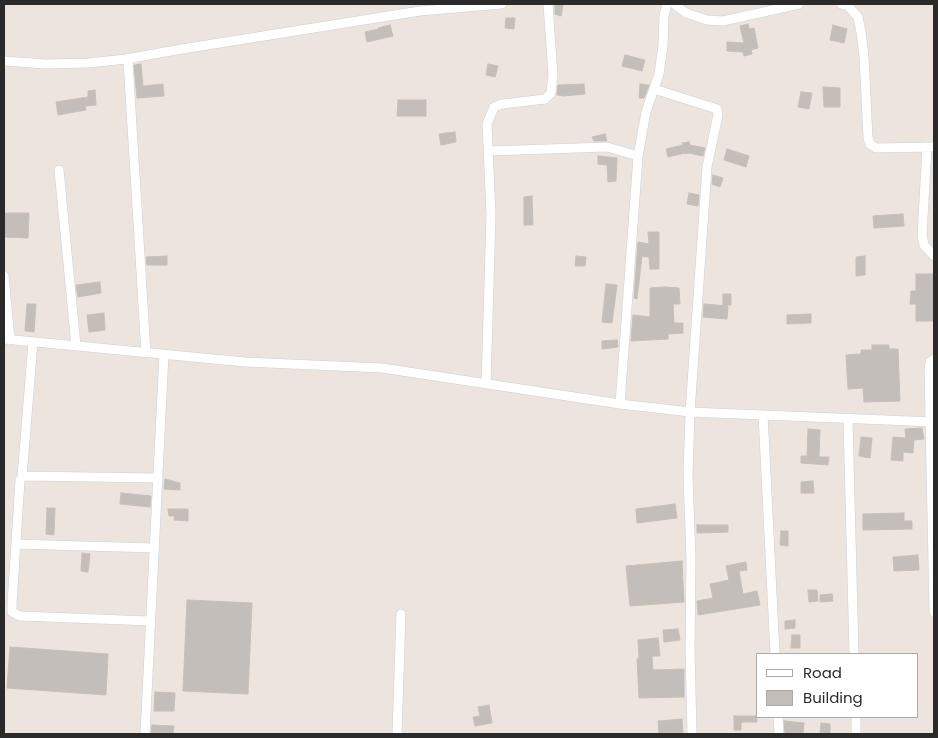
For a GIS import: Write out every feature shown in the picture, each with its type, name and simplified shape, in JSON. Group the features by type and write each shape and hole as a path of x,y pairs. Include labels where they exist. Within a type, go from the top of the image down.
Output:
{"street":[{"path":"4,61 46,64 89,63 126,59 420,10 502,4"},
{"path":"486,384 491,215 487,124 494,107 502,104 545,99 550,93 553,75 548,4"},
{"path":"620,404 638,156 646,112 662,60 664,15 667,4"},
{"path":"674,4 686,13 707,20 723,21 799,4"},
{"path":"842,4 848,6 858,17 861,32 868,138 870,144 876,148 930,147 922,235 924,245 934,256"},
{"path":"126,59 130,65 146,353"},
{"path":"654,89 717,109 718,115 707,166 690,412 688,475 691,560 690,649 692,734"},
{"path":"488,151 607,147 638,156"},
{"path":"58,170 76,346"},
{"path":"4,276 7,339 245,362 382,368 620,404 690,412 932,422"},
{"path":"33,342 22,478 20,480 12,612 20,616 150,621"},
{"path":"145,734 164,354"},
{"path":"934,359 930,362 929,370 932,422 934,612"},
{"path":"763,415 775,653"},
{"path":"848,420 854,653"},
{"path":"22,478 24,476 158,478"},
{"path":"16,544 154,548"},
{"path":"397,734 401,614"},
{"path":"778,718 779,734"},
{"path":"856,718 856,734"}],"building":[{"path":"555,4 563,5 561,16 555,14"},
{"path":"506,18 515,18 514,29 505,28"},
{"path":"748,24 749,29 754,28 758,48 751,50 752,54 744,56 743,52 727,51 727,42 744,43 740,26"},
{"path":"390,25 393,36 367,42 365,32"},
{"path":"833,25 847,29 844,43 830,40"},
{"path":"625,55 645,60 642,71 622,66"},
{"path":"141,64 143,86 163,84 164,96 137,98 134,65"},
{"path":"488,64 498,66 495,77 486,75"},
{"path":"584,84 585,94 557,95 558,85"},
{"path":"640,84 649,85 644,98 639,98"},
{"path":"823,87 840,88 840,107 824,107"},
{"path":"95,90 96,105 85,106 86,110 58,115 56,102 88,97 88,91"},
{"path":"801,92 812,93 809,109 798,107"},
{"path":"398,100 426,100 426,116 397,116"},
{"path":"455,132 456,142 441,145 439,134"},
{"path":"605,134 607,141 594,141 592,137"},
{"path":"689,142 690,145 705,148 703,156 685,153 668,157 666,149"},
{"path":"727,149 749,156 746,167 724,160"},
{"path":"598,156 617,158 616,181 608,182 607,165 598,164"},
{"path":"713,175 723,178 720,187 712,184"},
{"path":"689,193 699,195 698,206 687,204"},
{"path":"532,196 533,225 524,225 524,197"},
{"path":"4,213 29,213 28,238 4,237"},
{"path":"903,214 904,226 874,228 873,216"},
{"path":"648,232 659,232 659,269 650,269 649,257 642,256 637,299 634,298 638,242 649,244"},
{"path":"167,256 167,265 147,265 146,257"},
{"path":"576,256 586,257 585,266 575,266"},
{"path":"865,256 865,275 856,276 856,257"},
{"path":"916,274 934,274 934,321 916,321 916,304 910,304 911,291 916,291"},
{"path":"100,282 101,293 78,297 76,285"},
{"path":"606,284 617,285 612,323 602,322"},
{"path":"650,288 679,288 680,304 673,304 674,323 683,323 683,333 668,334 668,339 631,341 633,315 650,317"},
{"path":"723,294 731,294 731,305 723,305"},
{"path":"27,304 36,304 34,332 25,331"},
{"path":"704,304 728,306 727,319 703,317"},
{"path":"104,313 105,330 89,332 87,315"},
{"path":"811,314 811,323 787,324 787,315"},
{"path":"617,340 618,347 602,349 602,341"},
{"path":"872,345 889,345 889,349 898,349 900,401 864,402 863,388 848,389 846,355 861,354 861,350 872,350"},
{"path":"922,428 924,439 914,440 913,453 903,452 903,461 891,460 893,437 906,438 905,429"},
{"path":"808,429 820,430 819,457 829,457 828,465 801,463 801,456 807,456"},
{"path":"861,437 872,438 870,458 859,456"},
{"path":"165,479 180,483 180,490 164,489"},
{"path":"813,481 814,493 801,493 801,482"},
{"path":"121,493 151,496 150,507 120,504"},
{"path":"675,504 677,518 637,523 636,509"},
{"path":"47,508 55,508 54,535 46,534"},
{"path":"168,509 188,509 188,521 174,520 175,516 169,516"},
{"path":"904,513 904,521 912,521 912,529 863,530 863,514"},
{"path":"697,525 728,525 728,532 697,533"},
{"path":"781,531 788,531 788,546 780,545"},
{"path":"82,553 90,554 88,572 81,571"},
{"path":"918,555 919,570 894,571 893,557"},
{"path":"682,561 684,602 630,606 626,566"},
{"path":"746,562 747,570 739,571 743,594 757,591 760,605 698,615 697,601 713,598 710,584 729,580 726,566"},
{"path":"808,590 817,590 818,601 809,602"},
{"path":"832,594 833,601 820,602 820,595"},
{"path":"187,600 252,603 248,694 183,691"},
{"path":"795,620 795,628 785,629 785,621"},
{"path":"678,629 680,640 664,642 663,630"},
{"path":"792,635 800,635 800,648 791,648"},
{"path":"658,638 660,656 652,656 653,670 684,669 684,697 639,698 638,640"},
{"path":"10,647 108,654 106,695 7,688"},
{"path":"155,692 175,693 174,711 154,711"},
{"path":"489,705 492,723 475,726 473,717 480,716 478,707"},
{"path":"734,716 756,716 757,722 741,722 741,730 734,730"},
{"path":"682,719 683,734 659,734 658,721"},
{"path":"784,721 804,723 803,734 785,734"},
{"path":"821,723 830,724 830,734 820,734"},
{"path":"152,725 174,726 173,734 151,734"}]}
